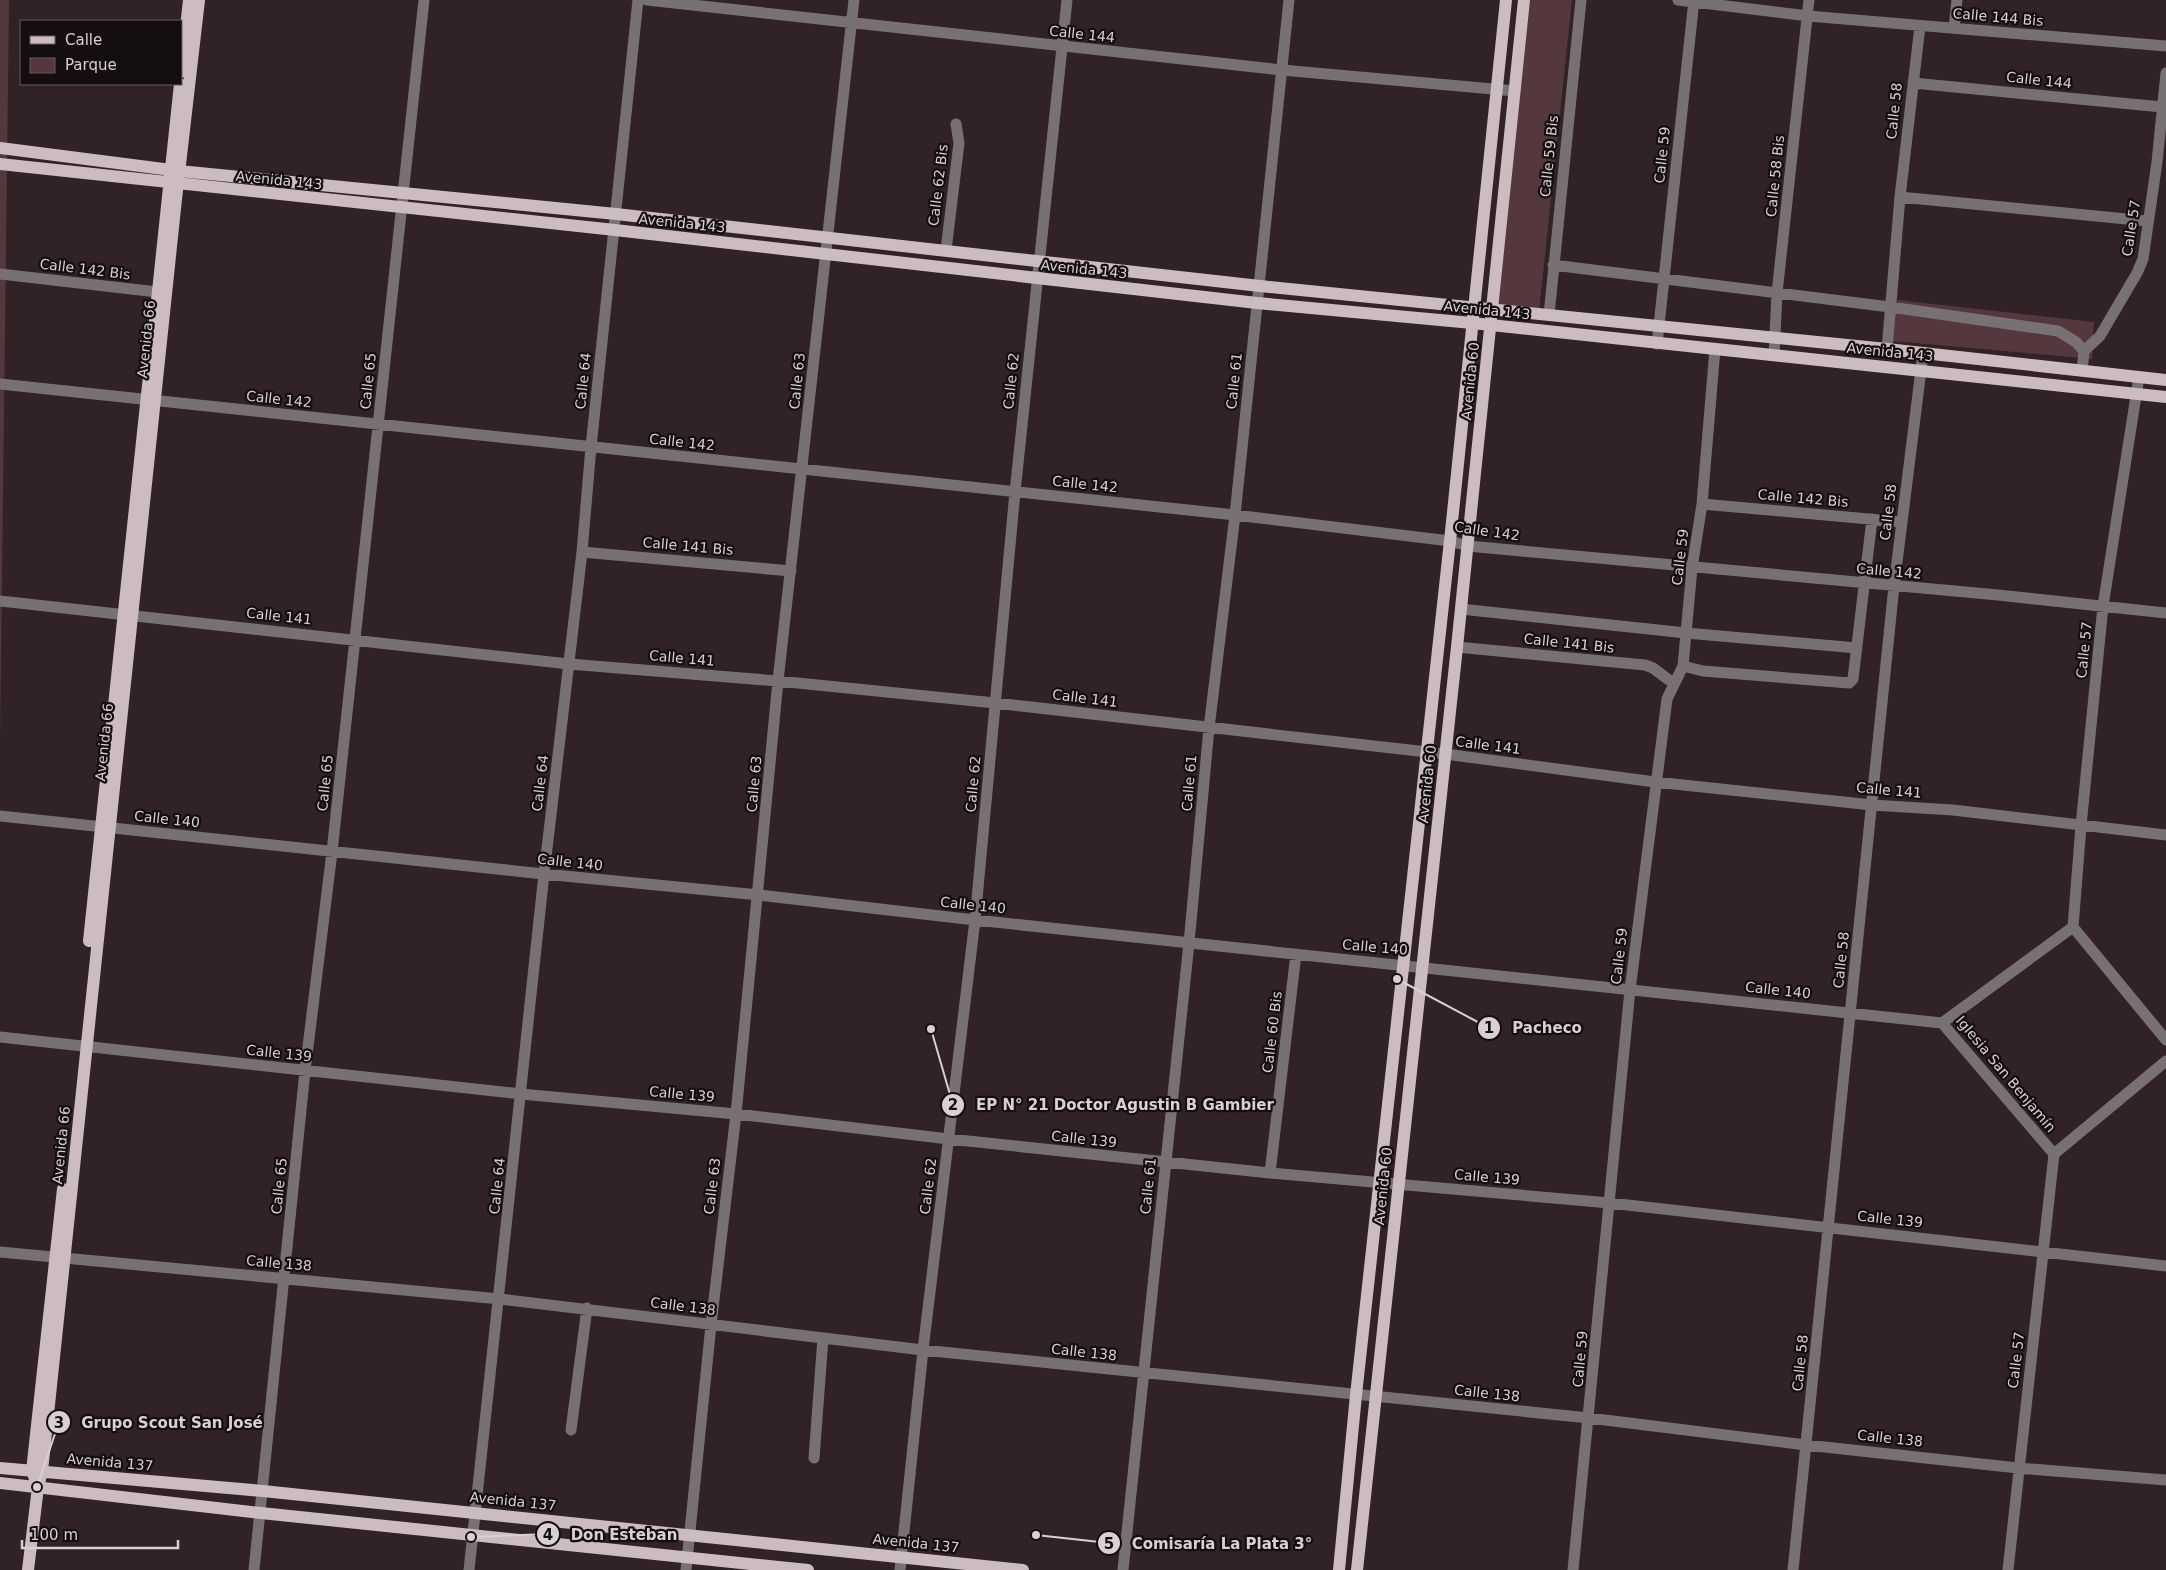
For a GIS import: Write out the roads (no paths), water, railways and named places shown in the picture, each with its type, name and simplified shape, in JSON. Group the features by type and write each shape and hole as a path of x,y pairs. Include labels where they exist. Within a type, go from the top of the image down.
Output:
{"main road":[{"path":"182,64 190,0"},
{"name":"Avenida 66","path":"28,1570 173,184 199,0"},
{"name":"Avenida 60","path":"1339,1570 1356,1395 1381,1183 1506,0"},
{"name":"Avenida 60","path":"1357,1570 1468,546 1524,0"},
{"name":"Avenida 66","path":"175,170 180,85"},
{"name":"Avenida 143","path":"0,148 175,170 616,214 1260,286 1887,349 2166,380"},
{"name":"Avenida 143","path":"0,164 615,230 1257,303 1472,323 1658,344 1922,370 2166,398"},
{"name":"Avenida 137","path":"0,1468 263,1490 1023,1570"},
{"path":"0,1483 261,1513 808,1570"}],"street":[{"name":"Calle 65","path":"254,1570 305,1071 332,852 424,0"},
{"name":"Calle 64","path":"469,1570 500,1299 544,874 582,552 591,447 638,0"},
{"name":"Calle 144","path":"647,0 1062,47 1282,70 1515,91"},
{"name":"Calle 63","path":"686,1570 711,1325 736,1114 778,681 854,0"},
{"name":"Calle 62","path":"900,1570 923,1350 975,920 1015,492 1041,262 1067,0"},
{"name":"Calle 61","path":"1123,1570 1189,943 1209,728 1235,515 1289,0"},
{"name":"Calle 59 Bis","path":"1549,315 1581,0"},
{"name":"Calle 144 Bis","path":"1678,0 1808,16 2166,46"},
{"name":"Calle 58 Bis","path":"1774,355 1777,293 1809,0"},
{"path":"1954,28 1958,0"},
{"name":"Calle 59","path":"1658,344 1663,279 1694,1"},
{"name":"Calle 58","path":"1887,349 1900,197 1920,26"},
{"name":"Calle 57","path":"2084,351 2100,336 2137,273 2143,259 2148,221 2161,162 2162,107 2166,73"},
{"name":"Calle 144","path":"1913,82 2162,107"},
{"name":"Calle 62 Bis","path":"946,250 959,143 956,124"},
{"path":"1900,197 2148,221"},
{"path":"1553,265 1890,307 2058,331 2076,342 2084,351 2082,371"},
{"name":"Calle 142 Bis","path":"0,274 162,293"},
{"name":"Calle 59","path":"1572,1570 1589,1418 1630,990 1667,699 1673,683 1683,666 1692,568 1702,504 1715,349"},
{"name":"Calle 58","path":"1793,1570 1894,586 1923,354"},
{"name":"Calle 57","path":"2073,927 2103,606 2138,377"},
{"name":"Calle 142","path":"0,384 1235,515 1450,541 1468,546 2166,613"},
{"name":"Calle 142 Bis","path":"1702,504 1902,522"},
{"path":"1683,666 1703,671 1850,683 1853,679 1872,519"},
{"name":"Calle 141 Bis","path":"582,552 791,570"},
{"name":"Calle 141","path":"0,601 569,664 778,681 995,703 1445,754 1655,782 1872,805 1953,810 2166,835"},
{"path":"1461,609 1686,633 1857,648"},
{"name":"Calle 141 Bis","path":"1457,647 1645,666 1653,668 1673,683"},
{"name":"Calle 140","path":"0,816 758,895 975,920 1422,966 1942,1023"},
{"path":"2073,927 2166,1040"},
{"name":"Iglesia San Benjamín","path":"2073,927 1942,1023 2054,1154 2166,1061"},
{"name":"Calle 60 Bis","path":"1270,1173 1296,954"},
{"name":"Calle 139","path":"0,1037 522,1094 736,1114 1270,1173 1610,1203 2166,1266"},
{"name":"Calle 57","path":"2008,1570 2054,1154"},
{"name":"Calle 138","path":"0,1252 587,1308 923,1350 1589,1418 1806,1445 2018,1468 2166,1480"},
{"path":"571,1430 587,1308"},
{"path":"814,1458 823,1338"}],"place":[{"name":"Pacheco","path":"1397,979"},
{"name":"EP N° 21 Doctor Agustin B Gambier","path":"931,1029"},
{"name":"Grupo Scout San José","path":"37,1487"},
{"name":"Comisaría La Plata 3°","path":"1036,1535"},
{"name":"Don Esteban","path":"471,1537"}]}
